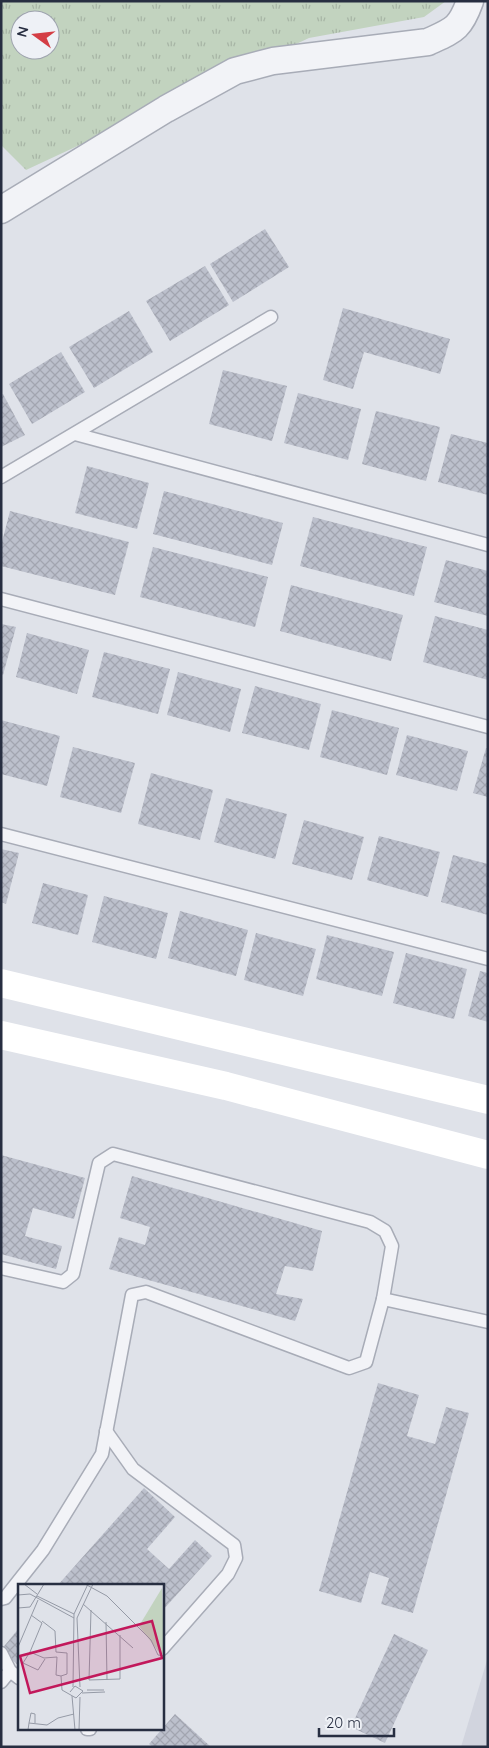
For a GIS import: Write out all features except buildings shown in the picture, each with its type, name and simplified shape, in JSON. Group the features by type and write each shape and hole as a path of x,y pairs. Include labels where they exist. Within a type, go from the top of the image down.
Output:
{"street":[{"path":"1,210 166,109 236,71 274,61 428,42 447,34 462,22 470,1"},
{"path":"1,983 488,1100"},
{"path":"1,1035 226,1086 488,1155"}],"lane":[{"path":"1,478 271,317"},
{"path":"75,434 488,545"},
{"path":"1,599 488,727"},
{"path":"1,834 488,959"},
{"path":"1,1268 63,1282 73,1274 99,1163 113,1154 370,1222 385,1231 392,1246 382,1299 366,1362 349,1368 146,1292 132,1296 102,1454 43,1550 5,1598 1,1599"},
{"path":"382,1299 488,1322"},
{"path":"106,1432 133,1469 234,1545 236,1558 228,1574 164,1647"},
{"path":"1,1653 15,1675 1,1682"}],"shaded area":[{"path":"488,1657 488,1747 461,1747"}],"green space":[{"path":"1,1 446,1 424,17 309,38 26,170 1,145"}]}
